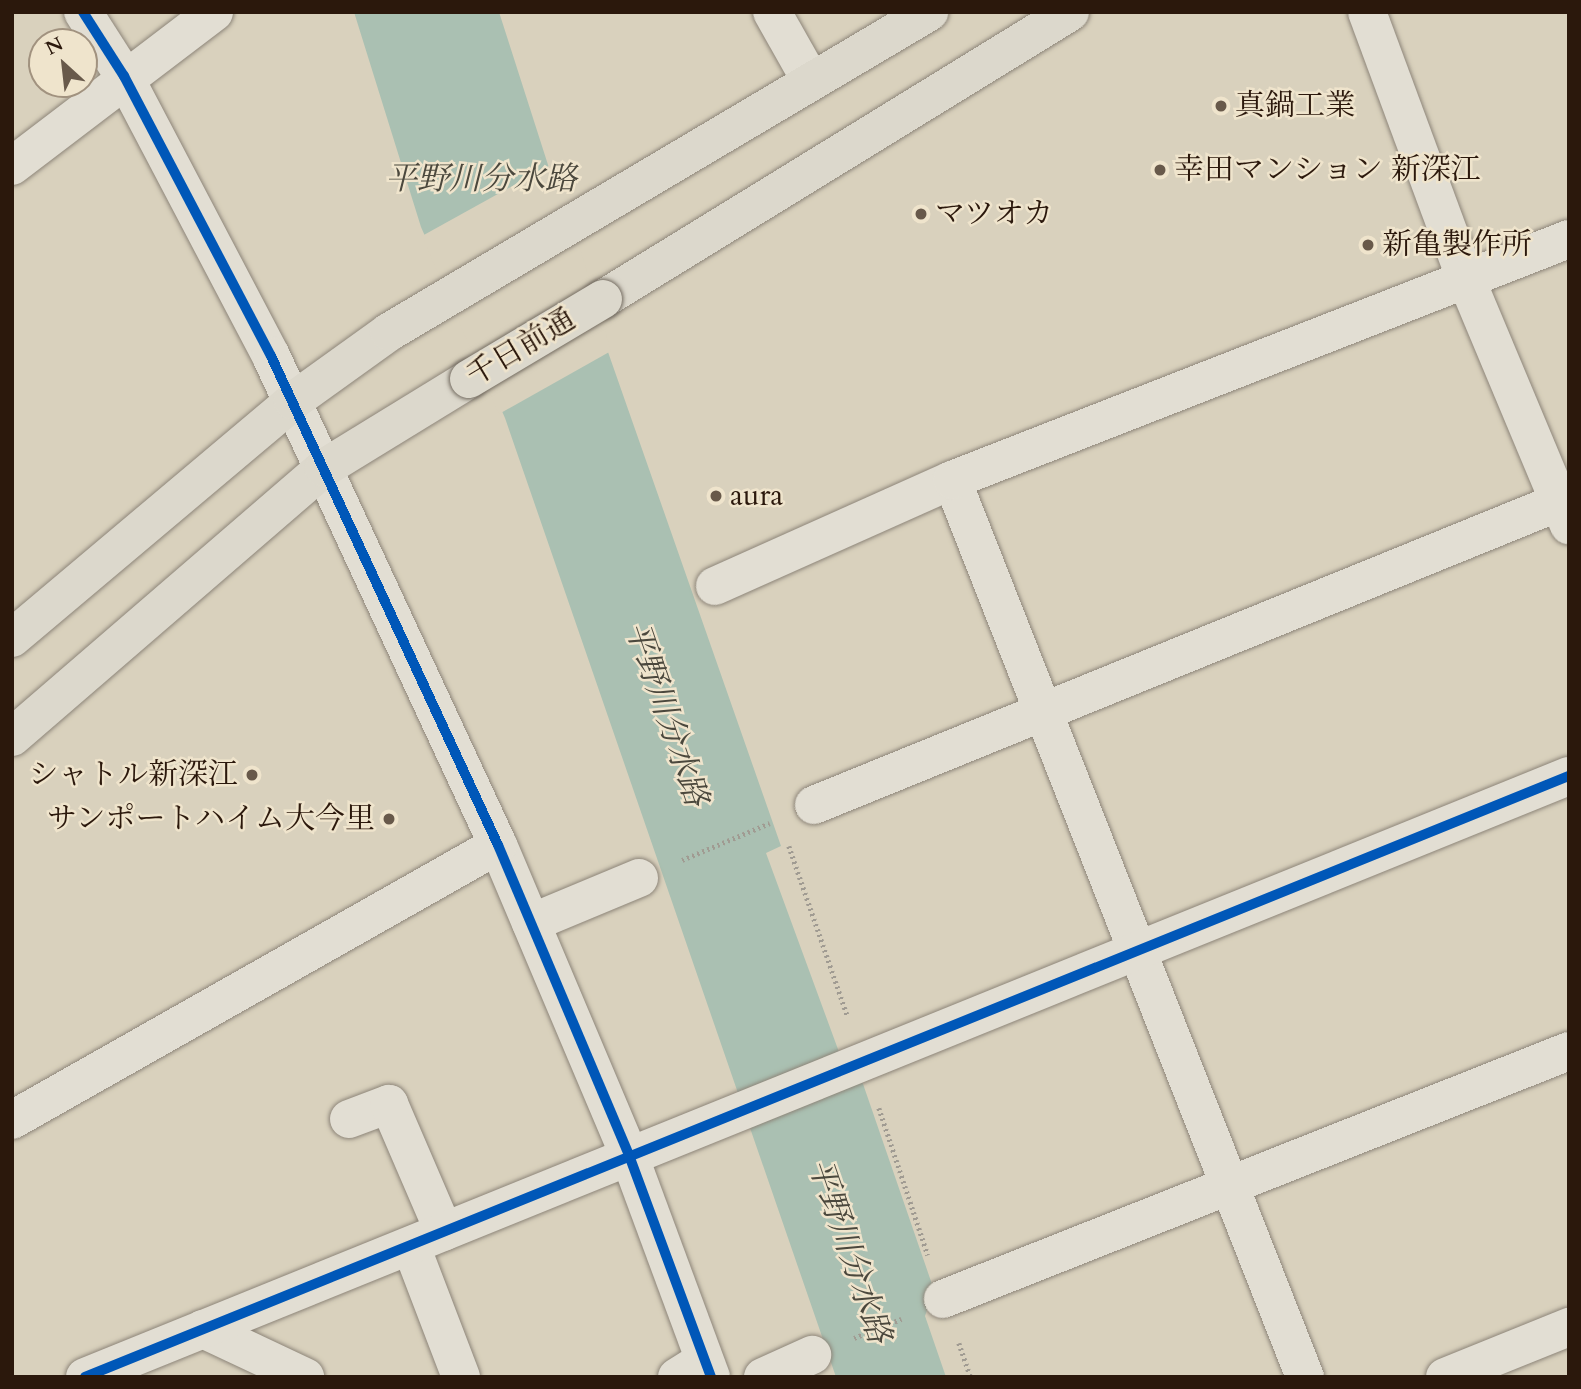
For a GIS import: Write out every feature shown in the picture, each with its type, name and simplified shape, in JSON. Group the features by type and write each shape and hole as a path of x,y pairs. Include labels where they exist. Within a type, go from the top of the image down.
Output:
{"highway":[{"path":"12,638 293,401 441,299 929,12"},
{"name":"千日前通","path":"12,737 324,468 1070,12"}],"street":[{"path":"83,12 124,76 293,401 498,845 630,1158 697,1371"},
{"path":"12,166 124,76 214,12"},
{"path":"772,12 811,81"},
{"path":"814,805 1044,709 1566,509 1466,279 1367,12"},
{"path":"715,586 952,480 1569,239"},
{"path":"952,480 1044,709 1228,1189 1305,1377"},
{"path":"85,1377 864,1063 1136,949 1569,776"},
{"path":"12,1120 498,845"},
{"path":"531,923 639,878"},
{"path":"926,1308 1569,1051"},
{"path":"349,1119 389,1104 427,1239 461,1377"},
{"path":"1445,1377 1569,1327"},
{"path":"203,1329 305,1377"},
{"path":"763,1377 812,1355"}],"path":[{"path":"812,1355 926,1308 864,1063 785,833 820,818 814,805"},
{"path":"639,878 777,820"},
{"path":"961,1349 971,1377"}],"water":[{"name":"平野川分水路","path":"354,12 499,12 608,352 781,846 766,853 839,1052 851,1049 934,1290 925,1316 946,1377 836,1377 505,418 421,227"}],"pier":[{"path":"554,163 611,351 499,414 422,236"}],"cycle path":[{"path":"83,12 124,76 271,356 498,845 630,1158 711,1377"},
{"path":"85,1377 1569,776"}],"place":[{"name":"真鍋工業","path":"1221,106"},
{"name":"幸田マンション 新深江","path":"1160,170"},
{"name":"マツオカ","path":"921,214"},
{"name":"新亀製作所","path":"1368,245"},
{"name":"aura","path":"716,496"},
{"name":"シャトル新深江","path":"252,775"},
{"name":"サンポートハイム大今里","path":"389,819"}]}
